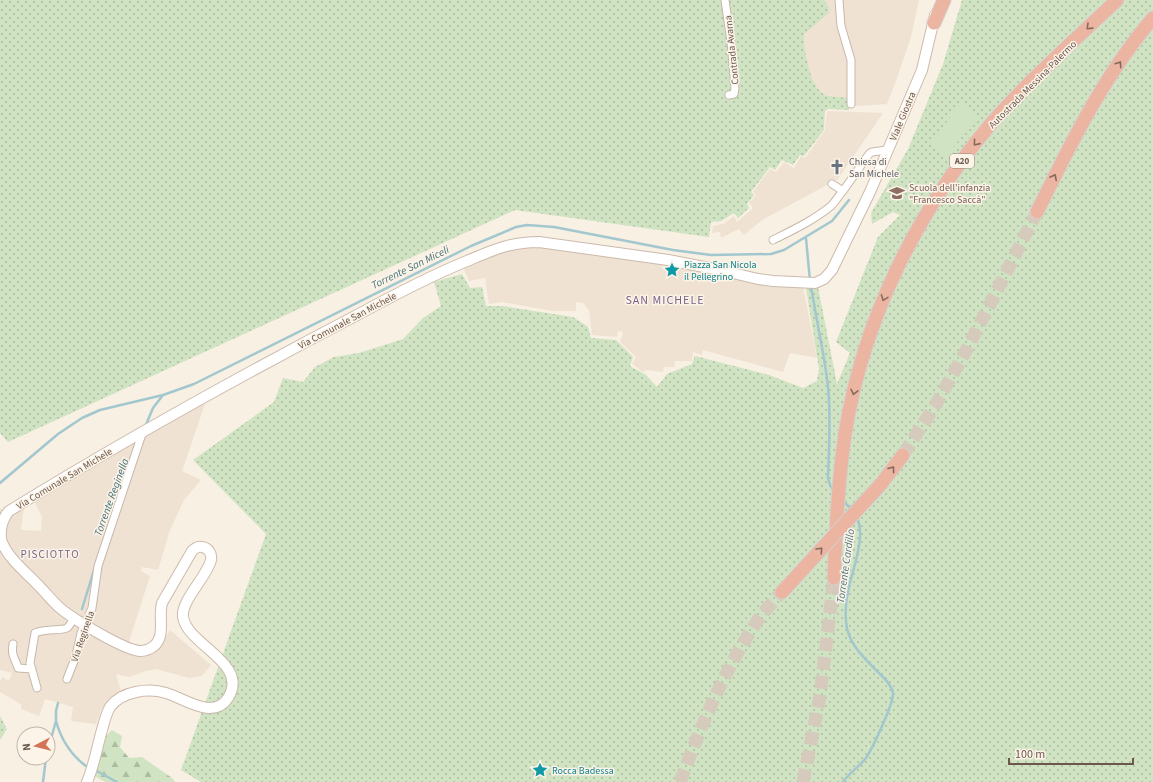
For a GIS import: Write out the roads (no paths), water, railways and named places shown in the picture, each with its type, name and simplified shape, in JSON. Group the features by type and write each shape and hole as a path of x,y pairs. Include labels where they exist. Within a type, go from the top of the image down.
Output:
{"highway":[{"path":"934,23 944,0"},
{"name":"Autostrada Messina-Palermo","path":"834,578 839,483 845,434 856,382 864,354 882,304 900,262 927,212 955,170 991,124 1040,73 1117,0"},
{"path":"1037,212 1099,95 1131,46 1153,18"},
{"path":"782,592 881,484 903,455"}],"street":[{"name":"Contrada Avarna","path":"725,0 731,42 735,88 734,94 730,96"},
{"path":"839,0 841,26 851,60 851,104"},
{"name":"Viale Giostra","path":"815,283 824,279 832,270 870,192 922,70 939,0"},
{"path":"773,240 811,220 825,210 843,190 869,154 872,152 887,150"},
{"path":"832,184 843,190"},
{"name":"Via Comunale San Michele","path":"87,782 107,712 119,699 131,693 157,691 172,695 198,706 211,708 220,706 229,697 232,684 229,671 218,657 188,628 184,619 183,610 210,562 210,553 205,548 197,547 192,551 162,603 160,610 161,634 157,642 153,646 142,651 132,649 117,643 59,607 12,557 6,550 1,539 0,529 2,521 9,511 83,465 305,342 428,278 503,246 539,242 668,260 758,279 815,283"},
{"name":"Via Reginella","path":"67,679 85,624 92,608 98,566 143,431"},
{"path":"37,688 30,663 35,633 53,629 66,629 74,617"},
{"path":"13,644 12,654 18,668 32,669"}],"waterway":[{"name":"Torrente San Miceli","path":"0,483 58,434 82,418 100,410 163,395 194,384 471,246 516,227 527,225 554,227 673,250 711,255 771,254 784,250 832,221 849,200"},
{"name":"Torrente Cardillo","path":"806,238 810,281"},
{"name":"Torrente Cardillo","path":"811,286 828,386 830,421 828,478 834,492"},
{"name":"Torrente Reginella","path":"145,427 153,408 163,395"},
{"name":"Torrente Cardillo","path":"843,501 852,510"},
{"name":"Torrente Cardillo","path":"843,782 869,753 886,716 893,693 887,681 858,651 847,629 846,600 860,541 859,523 856,516"},
{"name":"Torrente Reginella","path":"82,609 95,567"},
{"name":"Torrente Reginella","path":"55,726 58,703"},
{"path":"56,721 67,746 86,766"},
{"name":"Torrente Reginella","path":"43,782 45,766"},
{"path":"95,770 117,782"}],"tunnel":[{"path":"903,455 936,404 967,349 1037,212"},
{"path":"803,782 820,696 834,578"},
{"path":"680,782 705,719 734,659 758,620 782,592"}],"place":[{"name":"Chiesa di San Michele","path":"837,167"},
{"name":"Scuola dell'infanzia \"Francesco Saccà\"","path":"897,193"},
{"name":"Piazza San Nicola il Pellegrino","path":"672,270"},
{"name":"Rocca Badessa","path":"540,770"}],"district":[{"name":"SAN MICHELE","path":"665,300"},
{"name":"PISCIOTTO","path":"50,554"}]}
